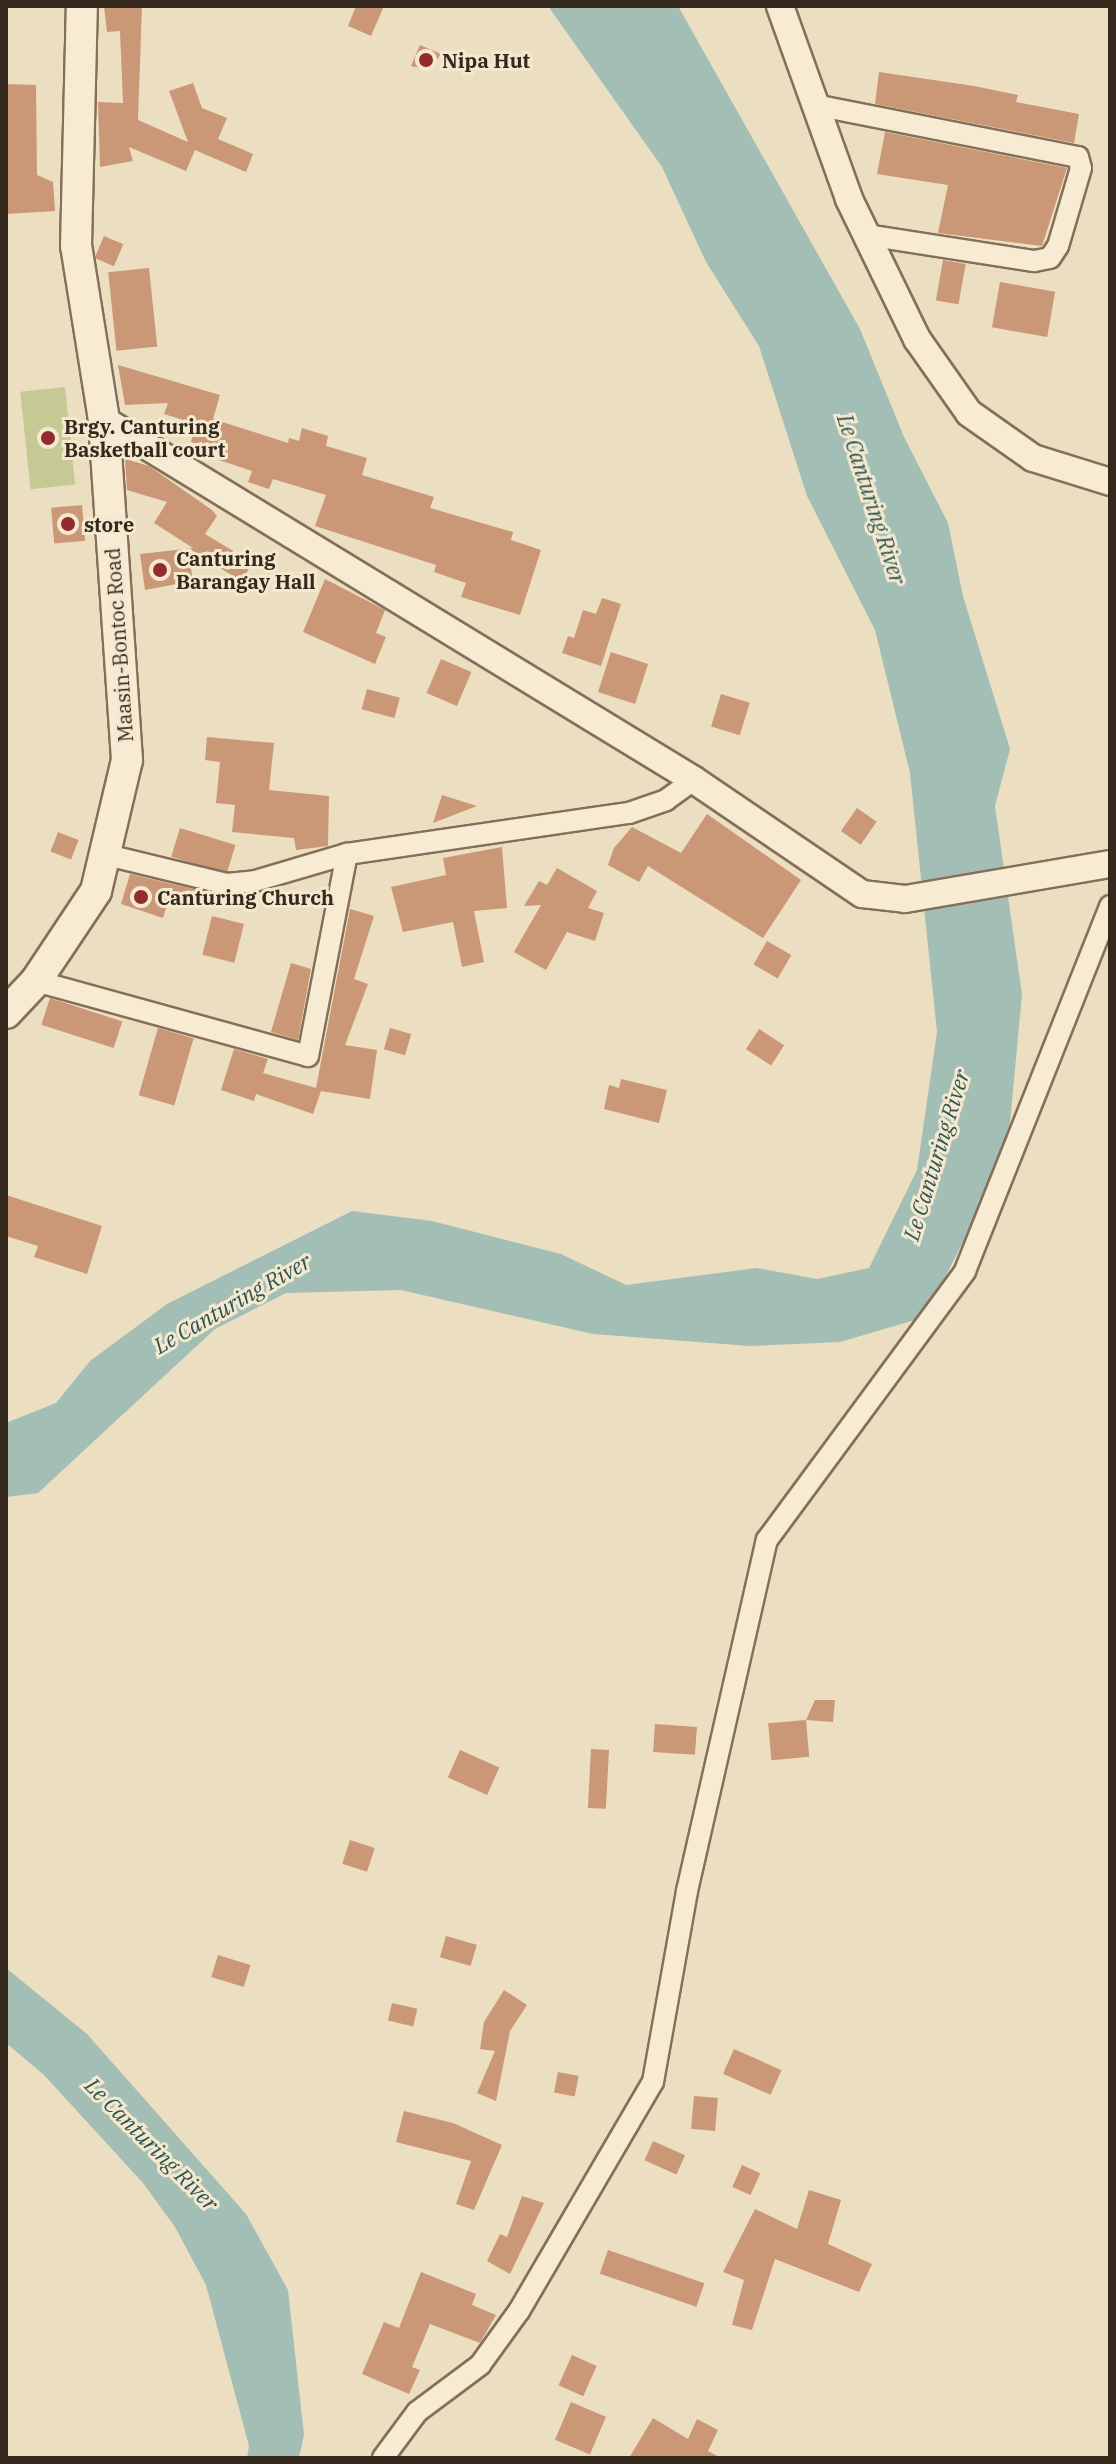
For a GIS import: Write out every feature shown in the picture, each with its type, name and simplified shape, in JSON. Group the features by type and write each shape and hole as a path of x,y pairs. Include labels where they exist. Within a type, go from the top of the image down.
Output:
{"main road":[{"name":"Maasin-Bontoc Road","path":"6,1013 36,981 96,891 107,855 127,760 104,420 76,246 82,6"}],"street":[{"path":"780,6 866,235 917,339 969,413 1033,458 1110,482"},
{"path":"815,105 1078,157 1081,168 1058,246 1050,258 1034,261 866,235"},
{"path":"104,420 694,780 854,890 874,898 905,899 1110,864"},
{"path":"107,855 227,884 347,854 629,813 666,800 694,780"},
{"path":"36,981 308,1056 347,854"},
{"path":"383,2458 417,2412 488,2354 519,2311 653,2082 687,1891 767,1540 965,1271 1110,906"}],"green space":[{"name":"Brgy. Canturing Basketball court","path":"65,387 75,484 30,489 20,392"}],"water":[{"name":"Le Canturing River","path":"548,6 678,6 860,329 904,437 948,523 963,596 1010,749 995,806 1022,994 1007,1155 925,1317 840,1342 750,1346 593,1334 401,1290 286,1293 215,1329 38,1493 6,1497 6,1423 56,1403 90,1361 167,1304 352,1211 432,1221 561,1254 626,1285 757,1268 817,1279 869,1268 917,1170 937,1032 910,773 875,630 807,496 759,346 706,262 662,167"},
{"name":"Le Canturing River","path":"6,1968 87,2034 246,2214 288,2290 304,2435 299,2458 247,2458 249,2446 206,2285 175,2227 143,2183 44,2075 6,2043"}],"building":[{"path":"104,6 142,6 138,120 188,142 169,91 193,83 202,108 227,118 218,139 253,154 246,172 195,150 186,171 129,147 133,161 100,167 98,102 123,103 120,31 107,32"},
{"path":"356,6 384,6 371,36 348,26"},
{"name":"Nipa Hut","path":"420,45 441,54 430,70 411,66"},
{"path":"879,72 1018,95 1016,102 1079,114 1074,143 875,104"},
{"path":"6,84 36,85 37,175 53,182 55,211 6,214"},
{"path":"885,132 1067,168 1042,246 938,233 948,185 877,174"},
{"path":"104,236 123,244 114,266 95,258"},
{"path":"943,260 966,264 959,304 936,300"},
{"path":"149,268 157,347 116,351 108,272"},
{"path":"1000,282 1055,292 1047,337 992,327"},
{"path":"118,365 220,395 213,419 288,443 289,438 299,441 302,428 328,436 326,446 367,458 362,475 434,497 430,508 513,532 511,540 541,550 520,615 461,597 466,583 434,572 436,565 315,526 326,495 273,479 269,489 248,482 252,471 219,460 221,451 191,442 196,424 164,414 168,403 125,405"},
{"path":"125,459 149,466 212,510 217,516 205,534 253,563 241,581 154,523 167,502 127,490"},
{"name":"store","path":"82,505 85,541 54,544 51,508"},
{"name":"Canturing Barangay Hall","path":"188,549 193,581 145,590 140,554"},
{"path":"325,579 385,610 376,633 386,637 375,664 303,632"},
{"path":"602,598 621,604 601,666 562,653 568,636 574,638 583,610 596,614"},
{"path":"611,652 648,664 635,704 598,692"},
{"path":"441,659 471,672 457,706 427,693"},
{"path":"367,689 400,698 394,718 362,709"},
{"path":"721,694 750,703 740,735 711,727"},
{"path":"207,737 274,743 269,790 329,796 328,846 296,850 294,838 232,832 235,805 216,803 220,762 205,760"},
{"path":"442,795 477,806 433,823"},
{"path":"857,808 877,822 861,845 841,831"},
{"path":"707,814 801,880 763,938 648,866 639,882 608,865 614,848 632,827 681,853"},
{"path":"180,828 235,845 227,874 171,857"},
{"path":"58,832 79,840 71,859 50,852"},
{"path":"502,847 507,908 474,911 484,962 462,967 453,922 403,932 391,887 446,875 443,858"},
{"path":"557,868 597,891 588,908 604,913 595,941 567,932 546,970 514,952 541,905 524,906 539,881 547,885"},
{"name":"Canturing Church","path":"130,874 210,893 206,906 170,895 163,918 121,904"},
{"path":"350,909 374,916 354,979 368,984 345,1045 377,1050 370,1099 321,1091 313,1114 256,1094 254,1101 221,1090 234,1049 268,1059 263,1073 316,1088"},
{"path":"212,916 244,924 234,963 202,955"},
{"path":"767,941 791,955 778,978 754,964"},
{"path":"291,963 311,969 298,1040 271,1032"},
{"path":"50,998 122,1021 114,1048 41,1025"},
{"path":"158,1028 194,1038 174,1105 139,1095"},
{"path":"390,1028 411,1034 405,1055 384,1049"},
{"path":"759,1029 784,1045 771,1065 746,1049"},
{"path":"621,1079 667,1090 659,1123 604,1109 609,1085 619,1088"},
{"path":"6,1195 102,1226 87,1274 34,1257 38,1246 6,1236"},
{"path":"815,1700 835,1700 833,1722 806,1720"},
{"path":"806,1720 809,1757 771,1760 768,1723"},
{"path":"655,1724 697,1727 695,1755 653,1752"},
{"path":"591,1749 609,1750 606,1809 588,1808"},
{"path":"460,1750 499,1767 487,1795 448,1777"},
{"path":"350,1840 375,1848 367,1872 342,1864"},
{"path":"446,1936 477,1945 471,1966 440,1957"},
{"path":"218,1955 251,1965 244,1987 211,1977"},
{"path":"504,1990 527,2005 510,2031 496,2101 477,2093 495,2051 480,2049 484,2022"},
{"path":"392,2003 417,2009 413,2026 388,2021"},
{"path":"734,2049 782,2070 771,2095 723,2074"},
{"path":"558,2072 579,2076 575,2097 554,2093"},
{"path":"694,2096 718,2098 715,2131 691,2129"},
{"path":"404,2111 453,2123 502,2145 474,2210 456,2204 471,2161 396,2142"},
{"path":"653,2141 685,2155 676,2174 644,2160"},
{"path":"742,2165 760,2173 751,2195 732,2187"},
{"path":"809,2190 841,2200 828,2244 872,2264 859,2292 775,2259 752,2330 732,2325 744,2280 723,2272 755,2209 797,2229"},
{"path":"522,2196 544,2203 510,2274 487,2261 500,2234 507,2237"},
{"path":"608,2250 704,2283 696,2307 600,2274"},
{"path":"421,2272 476,2294 472,2305 496,2315 480,2343 430,2324 412,2367 420,2370 409,2394 362,2374 384,2322 399,2328"},
{"path":"572,2355 597,2366 583,2396 559,2385"},
{"path":"571,2402 606,2417 590,2455 555,2440"},
{"path":"653,2418 688,2439 697,2419 718,2430 708,2451 721,2458 629,2458"}],"place":[{"name":"Nipa Hut","path":"426,60"},
{"name":"Brgy. Canturing Basketball court","path":"48,438"},
{"name":"store","path":"68,524"},
{"name":"Canturing Barangay Hall","path":"160,570"},
{"name":"Canturing Church","path":"141,897"}]}
